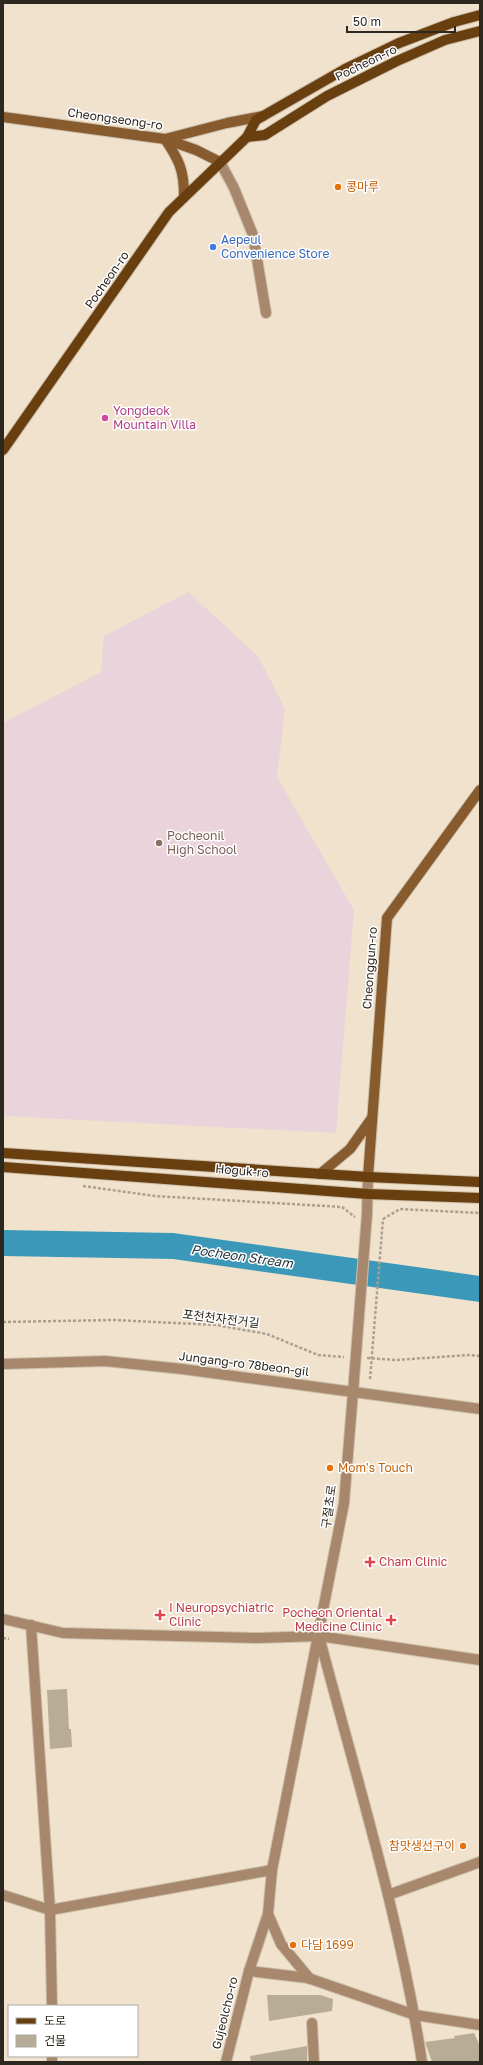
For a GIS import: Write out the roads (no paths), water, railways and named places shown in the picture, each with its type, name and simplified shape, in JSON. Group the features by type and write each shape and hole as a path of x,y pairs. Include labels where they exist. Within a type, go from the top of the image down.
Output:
{"main road":[{"name":"Pocheon-ro","path":"3,450 169,212 247,137 256,120 345,69 399,44 454,22 480,15"},
{"name":"Pocheon-ro","path":"247,137 265,135 327,96 397,61 445,40 480,31"},
{"path":"184,196 184,177 182,168 165,139 227,123 263,116"},
{"name":"Cheongseong-ro","path":"3,117 165,139 196,150 220,162"},
{"name":"Cheonggun-ro","path":"368,1178 387,918 479,792"},
{"path":"320,1174 350,1149 372,1118"},
{"name":"Hoguk-ro","path":"3,1153 368,1178 480,1182"},
{"name":"Hoguk-ro","path":"3,1167 368,1194 480,1198"}],"street":[{"path":"220,162 246,213 253,235 266,313"},
{"path":"368,1178 368,1194"},
{"name":"구절초로","path":"272,1870 344,1503 368,1194"},
{"name":"Jungang-ro 78beon-gil","path":"3,1364 105,1360 353,1391 443,1405 480,1409"},
{"path":"3,1619 63,1633 258,1638 319,1636 480,1660"},
{"path":"31,1625 50,1910 52,2005"},
{"path":"319,1636 388,1895 415,2015 422,2062"},
{"path":"388,1895 480,1862"},
{"path":"3,1895 50,1910 272,1870"},
{"name":"Gujeolcho-ro","path":"226,2062 249,1971 268,1914 272,1870"},
{"path":"268,1914 281,1944 310,1979"},
{"path":"249,1971 310,1979 415,2015 480,2026"},
{"path":"312,2023 314,2062"}],"waterway":[{"name":"Pocheon Stream","path":"3,1243 173,1246 480,1289"}],"place":[{"name":"콩마루","path":"338,187"},
{"name":"Aepeul Convenience Store","path":"213,247"},
{"name":"Yongdeok Mountain Villa","path":"105,418"},
{"name":"Pocheonil High School","path":"159,843"},
{"name":"Mom's Touch","path":"330,1468"},
{"name":"Cham Clinic","path":"370,1562"},
{"name":"I Neuropsychiatric Clinic","path":"160,1615"},
{"name":"Pocheon Oriental Medicine Clinic","path":"391,1620"},
{"name":"참맛생선구이","path":"463,1846"},
{"name":"다담 1699","path":"293,1945"}]}
